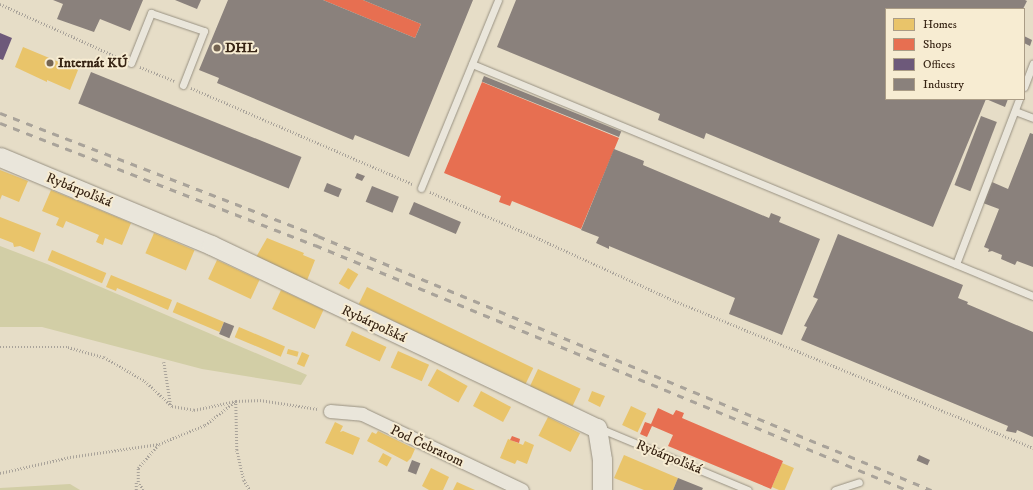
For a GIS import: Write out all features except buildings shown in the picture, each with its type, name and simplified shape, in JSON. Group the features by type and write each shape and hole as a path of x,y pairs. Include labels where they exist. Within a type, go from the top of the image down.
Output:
{"street":[{"name":"Rybárpoľská","path":"0,157 211,245 597,428"},
{"name":"Pod Čebratom","path":"330,411 362,414 522,490"},
{"path":"597,428 602,460 602,490"}],"lane":[{"path":"421,188 498,0"},
{"path":"131,63 151,13 204,32 183,85"},
{"path":"472,64 1033,296"},
{"path":"1025,84 1033,64"},
{"path":"956,264 1020,100"},
{"path":"1015,111 1033,118"},
{"name":"Rybárpoľská","path":"597,428 748,490"},
{"path":"835,490 859,482"}],"path":[{"path":"0,4 131,63 381,168 421,188 531,234 676,301 1033,448"},
{"path":"0,347 68,347 104,357 145,381 172,406 194,410 236,401 260,400 330,411"},
{"path":"164,362 172,406"},
{"path":"0,473 70,457 160,444 206,425 236,401"},
{"path":"236,401 237,450 244,480 250,490"},
{"path":"136,490 138,468 160,444"},
{"path":"138,468 138,482 143,490"}],"shaded area":[{"path":"0,246 47,264 307,375 301,385 202,369 42,327 0,327"},
{"path":"70,484 80,490 0,490 0,488"}],"railway":[{"path":"0,113 318,236 931,490"},
{"path":"0,123 315,245 907,490"}],"place":[{"name":"DHL","path":"217,48"},
{"name":"Internát KÚ","path":"50,63"}]}
